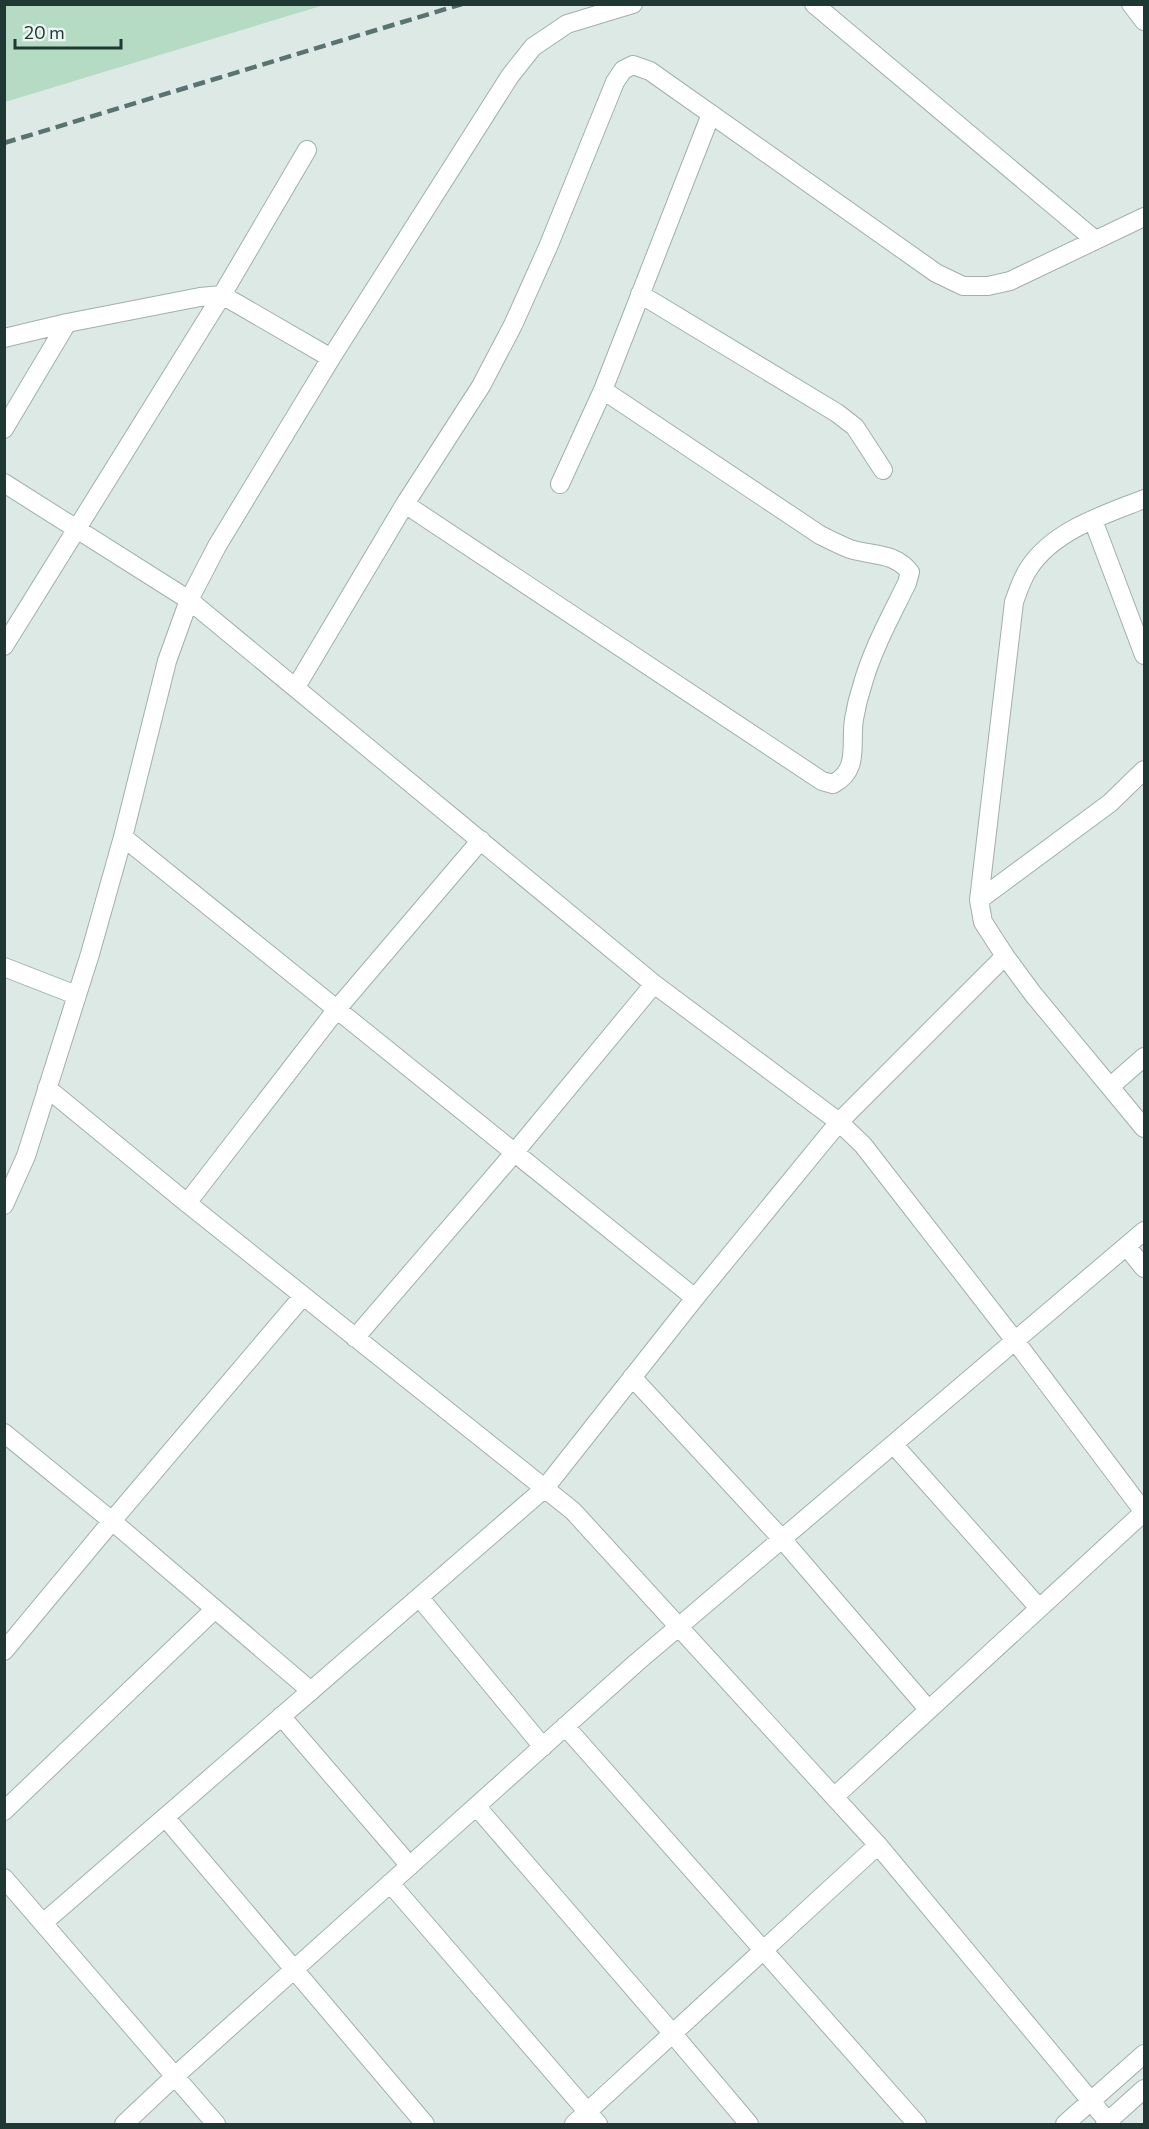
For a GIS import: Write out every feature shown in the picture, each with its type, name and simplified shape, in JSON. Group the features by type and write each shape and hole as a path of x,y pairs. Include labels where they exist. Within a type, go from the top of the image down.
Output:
{"street":[{"path":"4,1205 26,1156 76,995 123,837 167,661 189,600 217,546 331,358 510,76 533,47 567,24 633,4"},
{"path":"814,4 1095,240"},
{"path":"1131,4 1144,21"},
{"path":"296,687 405,504 480,386 513,325 548,248 615,82 623,70 633,65 650,71 936,273 963,286 988,286 1010,281 1144,217"},
{"path":"560,484 603,390 711,114"},
{"path":"4,646 222,295 307,150"},
{"path":"640,294 837,413 855,427 884,470"},
{"path":"4,338 67,323 200,297 222,295 331,358"},
{"path":"4,429 67,323"},
{"path":"405,504 822,780 833,784 844,778 850,766 854,719 863,682 875,649 908,583 910,572 904,564 894,558 847,548 820,535 603,390"},
{"path":"4,483 189,600 654,984 839,1122 863,1145 1144,1512 834,1797"},
{"path":"1144,499 1093,520 1058,538 1042,551 1029,568 1014,602 979,900 983,922 1005,956 1033,994 1144,1128"},
{"path":"1093,520 1144,654"},
{"path":"979,900 1110,803 1144,770"},
{"path":"123,837 695,1298"},
{"path":"187,1203 337,1009 481,840"},
{"path":"43,1923 544,1488 839,1122 1005,956"},
{"path":"4,967 76,995"},
{"path":"356,1338 654,984"},
{"path":"1111,1086 1144,1057"},
{"path":"47,1088 187,1203 573,1511 878,1845 1108,2124 1144,2089"},
{"path":"124,2124 390,1883 679,1627 1144,1231"},
{"path":"1126,1247 1144,1268"},
{"path":"4,1651 303,1296"},
{"path":"633,1377 782,1539 928,1709"},
{"path":"4,1433 112,1521 311,1691"},
{"path":"894,1445 1039,1608"},
{"path":"419,1597 543,1747"},
{"path":"4,1811 214,1609"},
{"path":"281,1716 410,1866"},
{"path":"566,1726 918,2124"},
{"path":"476,1806 749,2124"},
{"path":"165,1817 425,2124"},
{"path":"574,2124 593,2118 673,2034 878,1845"},
{"path":"4,1878 216,2124"},
{"path":"390,1883 593,2118"},
{"path":"1065,2124 1144,2054"}],"green space":[{"path":"5,4 324,4 324,5 5,102"}],"railway":[{"path":"4,143 462,4"}]}
